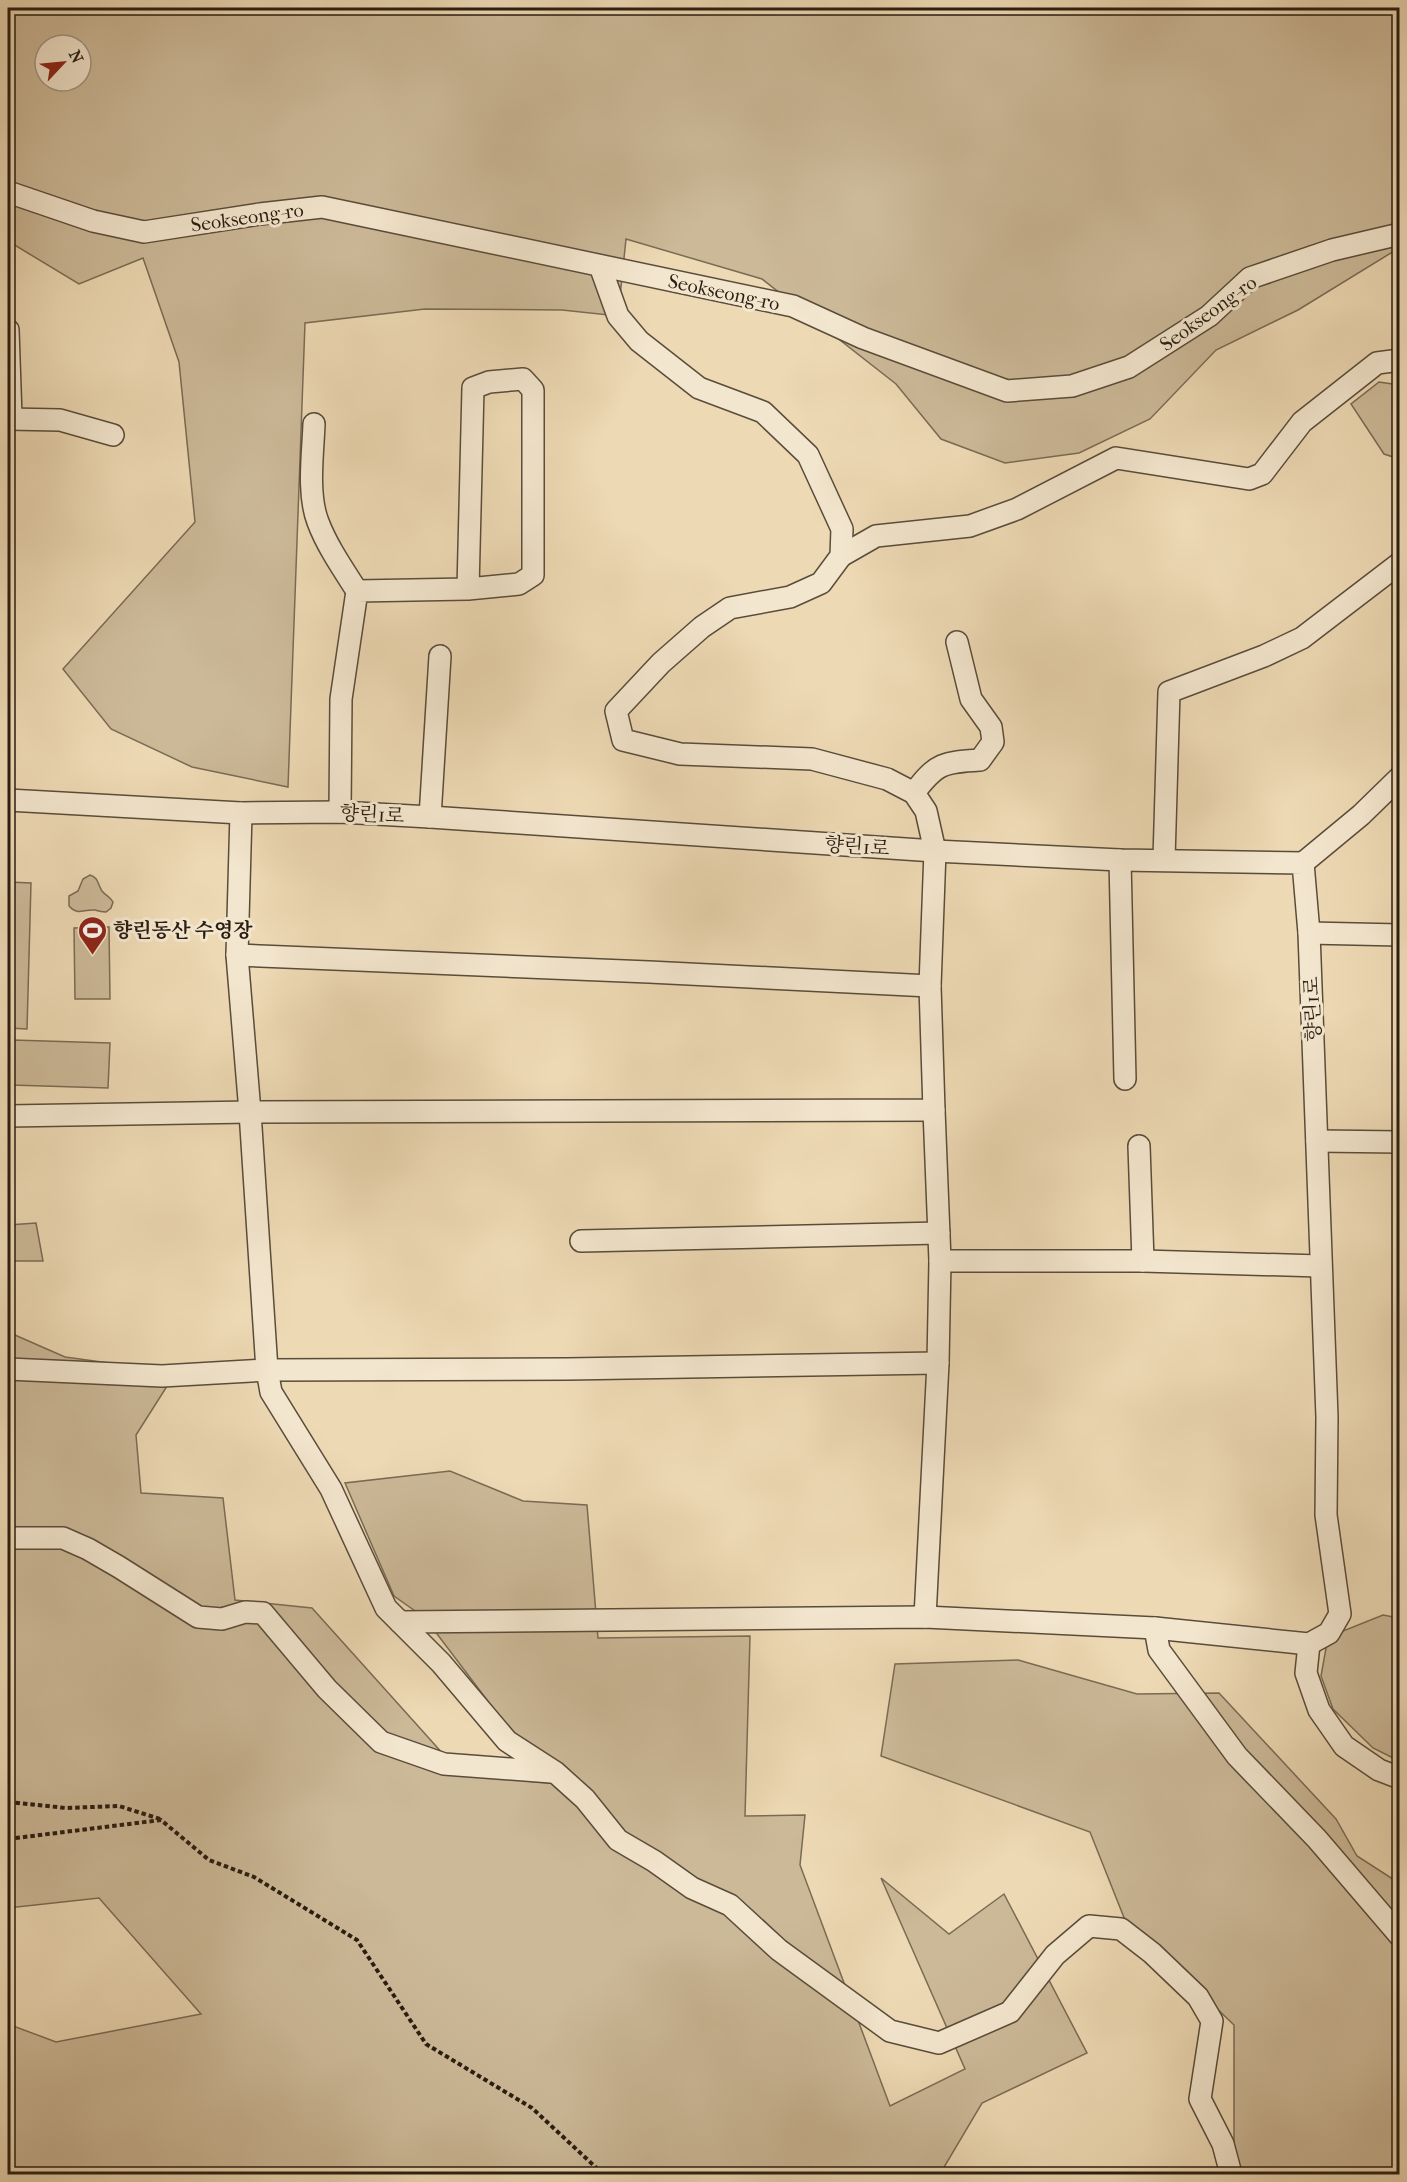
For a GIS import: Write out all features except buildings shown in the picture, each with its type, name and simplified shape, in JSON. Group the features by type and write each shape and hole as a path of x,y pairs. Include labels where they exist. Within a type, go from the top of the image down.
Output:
{"street":[{"name":"Seokseong-ro","path":"8,192 93,221 144,232 322,207 793,306 863,338 1007,391 1072,386 1129,367 1209,316 1250,278 1332,250 1400,234"},
{"path":"600,266 618,316 639,341 699,388 763,412 808,455 843,528 841,556"},
{"path":"8,330 9,418 60,420 113,435"},
{"path":"926,1617 938,1363 940,1261 930,986 934,851 926,811 914,793 887,779 812,759 680,754 623,740 616,711 661,663 702,627 730,608 790,597 821,583 841,556 876,536 970,526 1017,509 1116,458 1249,479 1262,474 1302,422 1367,370 1377,363 1400,360"},
{"path":"357,591 468,589 519,584 533,575 533,390 523,379 489,382 473,388 468,589"},
{"path":"314,424 313,501 317,521 357,591 341,699 340,812"},
{"path":"1164,859 1168,692 1264,656 1302,638 1400,563"},
{"path":"914,793 938,766 952,762 980,760 993,742 991,727 971,699 957,642"},
{"path":"430,817 440,656"},
{"path":"1304,863 1400,777"},
{"name":"향린1로","path":"8,800 241,813 340,812 934,851 1120,860 1304,863 1309,933 1327,1417 1326,1515 1340,1614 1329,1633 1309,1644"},
{"path":"241,813 237,955 267,1370 271,1392 331,1489 386,1608 441,1663 507,1741 555,1772 585,1799 618,1840 654,1861 692,1888 730,1905 779,1950 890,2031 939,2043 1010,2012 1055,1955 1089,1926 1121,1929 1152,1953 1198,1997 1212,2021 1200,2099 1223,2144 1231,2175"},
{"path":"1120,860 1125,1079"},
{"path":"1309,933 1400,935"},
{"path":"237,955 930,986"},
{"path":"8,1116 250,1112 934,1110"},
{"path":"1317,1141 1400,1142"},
{"path":"1139,1146 1143,1261"},
{"path":"581,1241 939,1233"},
{"path":"940,1261 1143,1261 1320,1266"},
{"path":"8,1369 162,1376 267,1370 568,1369 938,1363"},
{"path":"8,1538 63,1538 88,1548 198,1617 222,1619 245,1612 263,1612 327,1689 381,1742 444,1764 555,1772"},
{"path":"400,1622 926,1617 1155,1628 1309,1644 1306,1673 1319,1710 1344,1746 1379,1770 1400,1778"},
{"path":"1155,1628 1159,1650 1237,1756 1317,1839 1400,1936"}],"path":[{"path":"8,1802 66,1808 119,1806 161,1820 209,1860 254,1877 357,1940 426,2044 532,2109 603,2175"},
{"path":"8,1839 161,1820"}],"shaded area":[{"path":"8,8 1399,8 1399,248 1298,310 1216,350 1150,419 1079,453 1005,463 941,439 896,384 762,279 626,239 618,316 562,310 425,309 305,323 288,787 192,767 111,729 63,669 195,522 179,362 143,258 79,284 8,241"},
{"path":"1379,382 1399,385 1399,459 1384,454 1351,404"},
{"path":"90,875 96,879 102,891 113,902 111,908 106,912 78,911 69,906 69,896 78,891 83,879"},
{"path":"8,882 31,883 27,1029 8,1028"},
{"path":"109,927 110,999 75,999 74,928"},
{"path":"12,1040 110,1043 108,1088 11,1085"},
{"path":"36,1223 43,1261 8,1261 8,1225"},
{"path":"8,1332 65,1357 176,1372 136,1435 141,1493 223,1498 235,1600 312,1608 462,1775 550,1783 425,1618 394,1596 345,1483 450,1471 523,1501 587,1505 598,1638 750,1636 745,1816 805,1815 800,1865 890,2106 965,2069 881,1878 949,1934 1004,1894 1087,2053 982,2103 940,2174 8,2174 8,2024 56,2042 201,2014 99,1898 8,1908"},
{"path":"1383,1615 1399,1618 1399,1761 1373,1748 1333,1709 1321,1676 1328,1637"},
{"path":"1018,1660 1137,1694 1219,1693 1336,1819 1357,1856 1399,1883 1399,2174 1229,2174 1234,2172 1234,2025 1125,1920 1090,1832 881,1756 895,1664"}],"place":[{"name":"향린동산 수영장","path":"92,956"}]}
